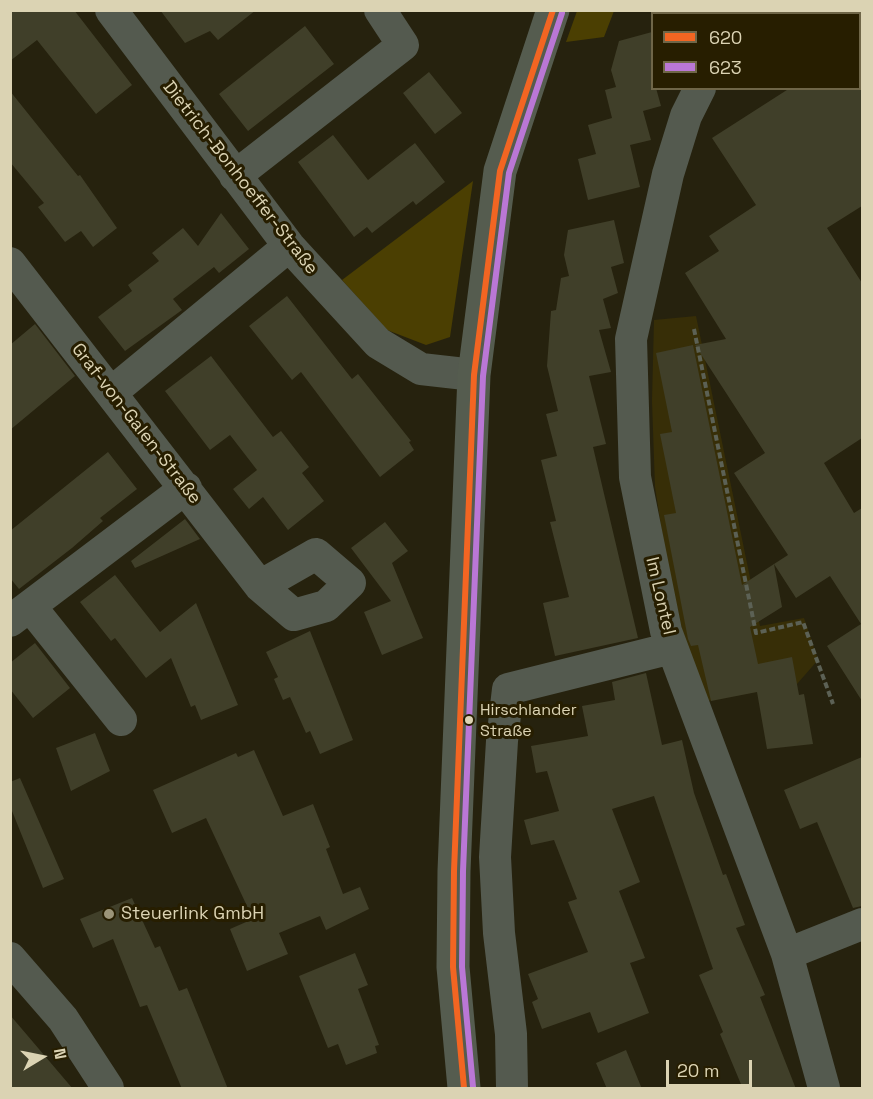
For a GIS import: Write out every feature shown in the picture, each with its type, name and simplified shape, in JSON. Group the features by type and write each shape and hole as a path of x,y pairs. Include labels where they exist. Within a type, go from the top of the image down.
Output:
{"street":[{"name":"Dietrich-Bonhoeffer-Straße","path":"111,10 289,246 378,343 421,369 474,375"},
{"path":"235,176 403,45 380,10"},
{"path":"464,1089 453,967 454,871 474,375 500,171 553,10"},
{"name":"Im Lontel","path":"699,90 686,116 668,174 631,339 635,477 666,631 787,954 824,1089"},
{"path":"112,392 289,246"},
{"name":"Graf-von-Galen-Straße","path":"16,282 112,392 260,586"},
{"path":"122,720 20,613 186,488"},
{"path":"512,1089 511,1034 499,933 495,857 502,741 508,689 672,648"},
{"path":"787,954 862,924"},
{"path":"10,958 63,1019 108,1089"}],"path":[{"path":"694,329 756,633 803,622 833,704"}],"shaded area":[{"path":"577,11 614,11 604,37 566,42"},
{"path":"473,181 450,337 426,345 387,330 342,280"},
{"path":"696,316 760,626 804,618 818,660 797,684 708,701 686,646 667,564 655,487 652,401 654,320"}],"building":[{"path":"10,10 74,10 132,85 96,114 37,40 10,61"},
{"path":"160,10 256,10 218,40 210,31 185,43"},
{"path":"305,26 334,64 248,131 219,94"},
{"path":"651,32 651,90 657,90 661,106 643,111 651,140 630,145 640,187 588,200 578,159 596,154 588,125 612,118 605,90 616,87 611,70 619,41"},
{"path":"429,72 462,113 435,134 403,93"},
{"path":"862,88 862,206 827,228 862,283 862,438 824,463 854,513 862,508 862,701 827,646 861,624 830,576 796,598 774,564 788,555 734,473 765,453 695,345 726,339 685,273 719,251 709,236 756,205 712,138 787,90 861,90"},
{"path":"10,91 78,176 80,175 117,228 93,247 81,231 65,242 38,207 44,203 10,162"},
{"path":"333,135 368,180 415,143 445,182 416,205 413,201 372,233 367,227 354,237 298,162"},
{"path":"221,213 249,249 219,273 214,267 173,299 182,310 125,351 98,317 132,291 128,285 159,261 152,253 183,228 198,246"},
{"path":"614,220 624,263 611,267 618,293 603,299 611,328 599,330 611,372 589,376 606,444 593,447 638,638 555,656 543,603 569,597 550,522 556,521 541,460 557,456 546,414 558,411 547,366 551,311 556,310 561,278 569,276 564,255 568,230"},
{"path":"287,296 352,379 358,374 411,441 409,442 414,450 380,477 301,372 292,380 249,326"},
{"path":"35,324 75,376 10,430 10,345"},
{"path":"693,345 742,585 774,564 782,607 750,627 758,664 792,657 799,695 804,694 813,744 767,749 757,692 711,701 698,645 691,646 688,639 664,515 676,513 660,434 672,432 656,353"},
{"path":"211,356 273,437 281,431 309,467 302,473 324,501 288,530 263,497 249,509 233,489 257,470 230,435 210,450 165,391"},
{"path":"108,452 137,489 100,518 103,521 72,548 19,589 10,578 10,531"},
{"path":"185,519 200,539 135,568 131,561"},
{"path":"385,522 408,551 392,563 423,638 382,655 364,612 391,601 351,548"},
{"path":"115,575 160,632 196,603 238,705 201,720 195,705 191,707 171,658 146,678 115,638 111,641 80,602"},
{"path":"310,631 353,740 320,754 310,731 306,733 290,697 283,700 274,679 278,677 266,652"},
{"path":"35,643 70,688 33,718 10,689 10,663"},
{"path":"646,673 662,745 682,740 694,793 723,875 726,874 745,925 736,928 765,995 760,997 796,1089 743,1089 720,1034 723,1032 699,975 713,969 654,796 612,809 640,882 619,891 645,958 630,963 649,1013 598,1033 590,1012 542,1029 532,1002 538,999 528,974 588,952 568,902 577,899 554,840 531,845 524,820 559,811 547,771 536,773 531,746 588,736 582,706 615,700 612,682"},
{"path":"95,733 110,771 71,791 56,748"},
{"path":"254,750 283,816 313,804 330,847 326,849 343,894 360,887 369,909 326,930 320,916 279,933 288,954 247,971 230,929 253,919 206,818 172,833 153,790 236,753 238,757"},
{"path":"862,757 862,906 853,908 817,822 800,829 784,790"},
{"path":"20,778 64,879 43,888 10,806 10,782"},
{"path":"132,898 155,948 160,946 179,991 187,988 228,1089 182,1089 147,1005 140,1007 113,939 93,948 80,919"},
{"path":"355,953 368,985 358,989 379,1045 375,1046 377,1053 346,1065 338,1044 328,1048 299,976"},
{"path":"10,1015 73,1089 10,1089"},
{"path":"626,1050 642,1089 607,1089 596,1063"}],"transit line":[{"name":"620","path":"464,1088 453,967 454,871 474,375 500,171 553,10"},
{"name":"623","path":"473,1087 462,967 463,871 483,376 509,173 562,13"}],"place":[{"name":"Hirschlander Straße","path":"469,720"},
{"name":"Steuerlink GmbH","path":"109,914"}]}
